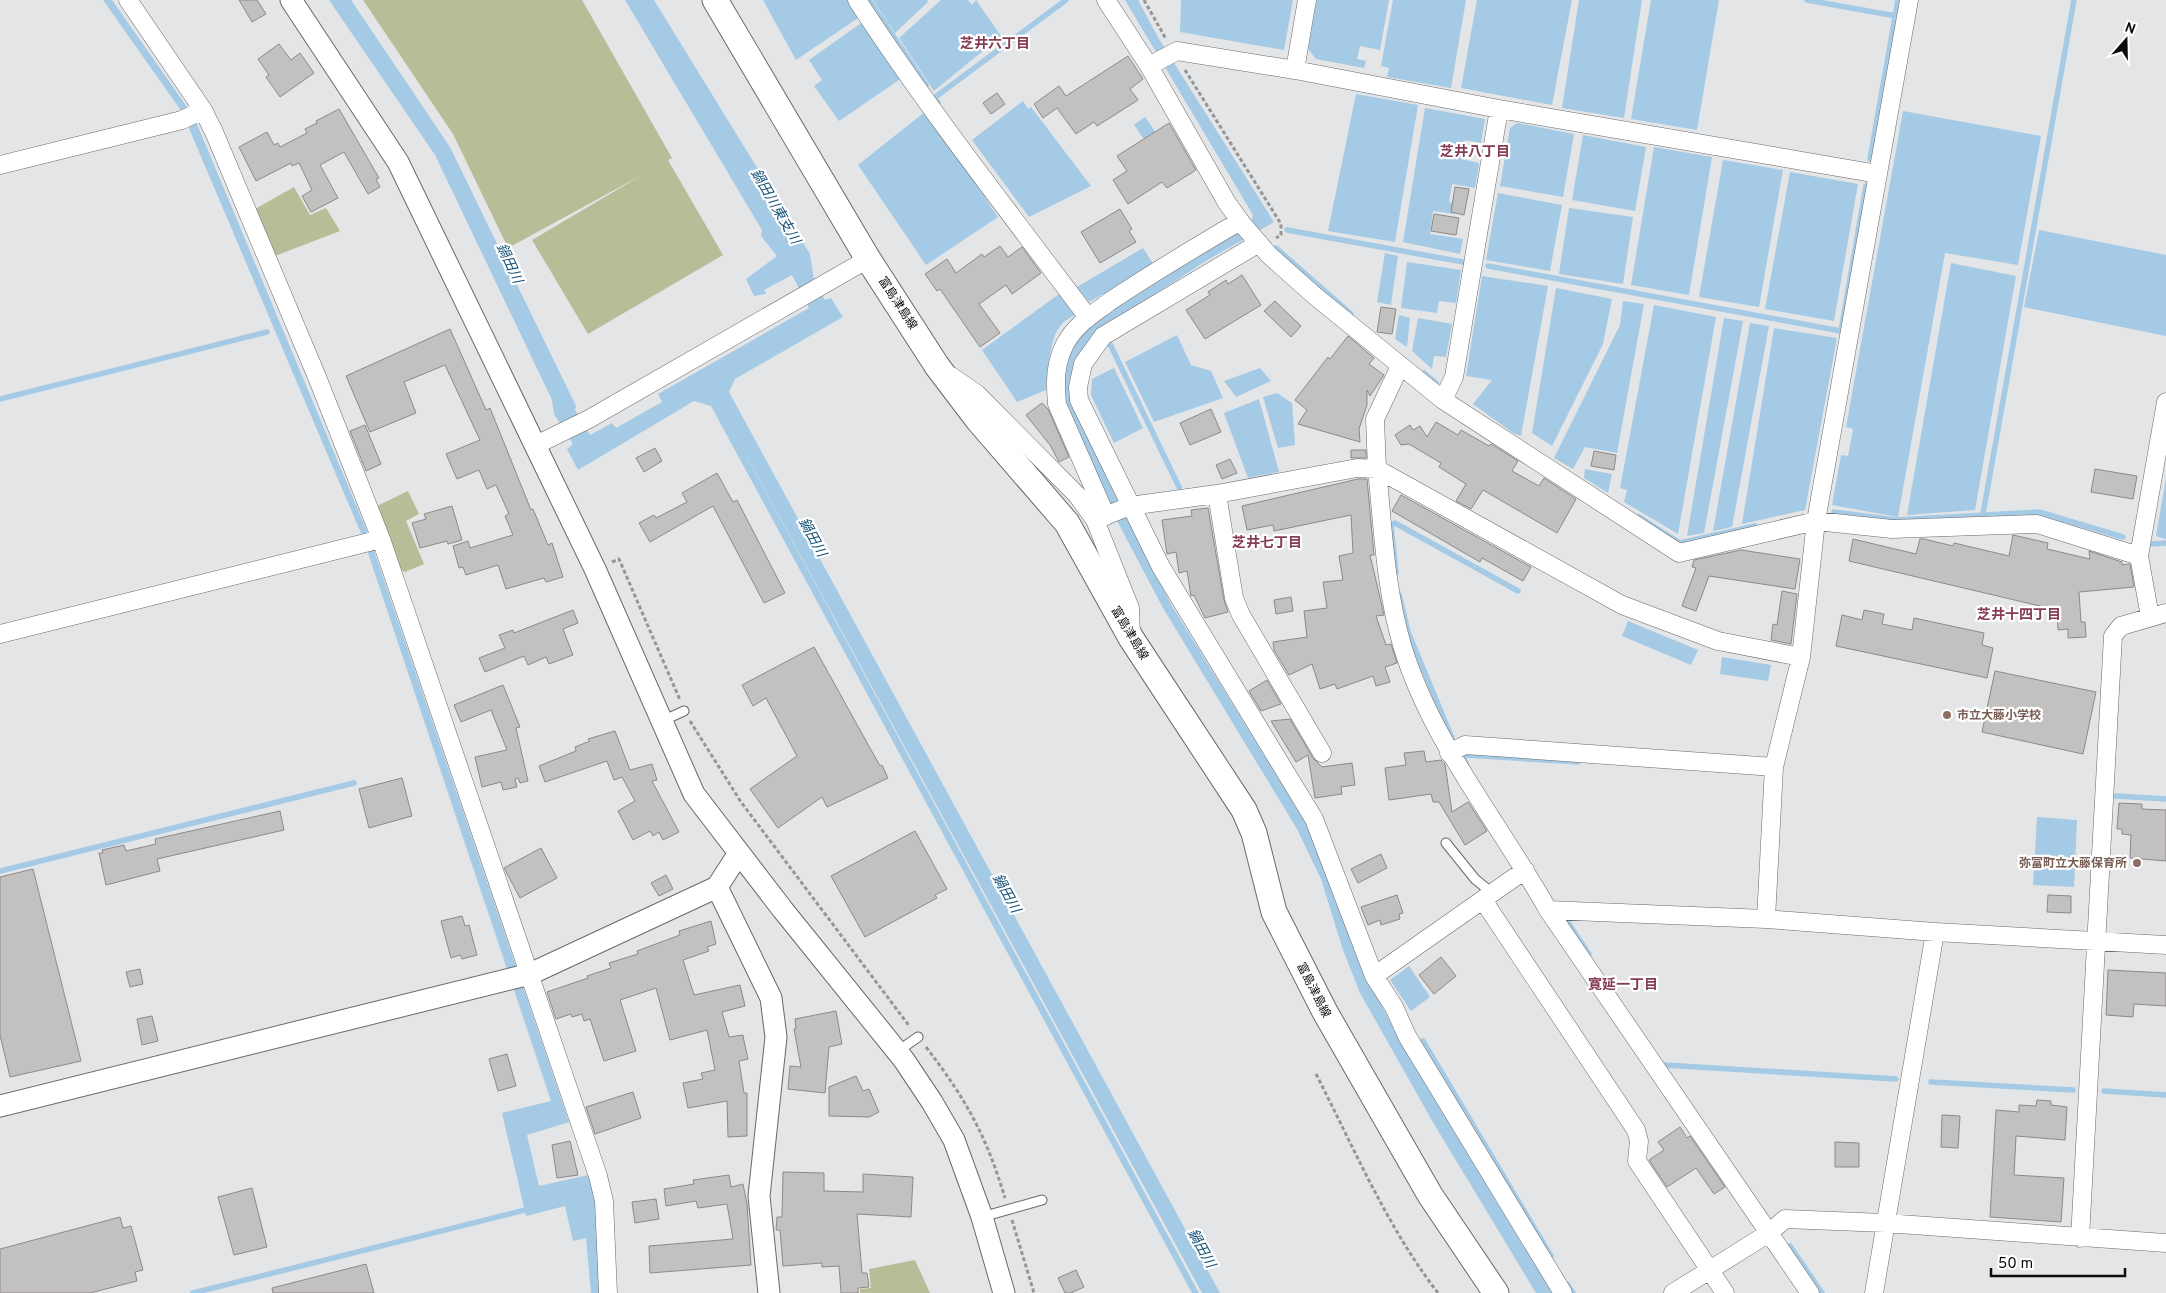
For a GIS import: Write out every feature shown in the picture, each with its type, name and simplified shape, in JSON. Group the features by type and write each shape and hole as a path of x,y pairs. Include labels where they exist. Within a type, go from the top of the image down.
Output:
{"main road":[{"name":"富島津島線","path":"715,0 868,259 937,366 978,420 1067,523 1131,638 1244,810 1254,833 1274,912 1325,1012 1430,1195 1496,1293"}],"street":[{"path":"128,0 193,114 317,377 520,976 598,1176 604,1201 608,1293"},
{"path":"291,0 398,162 595,569 694,794 897,1051 932,1102 954,1140 982,1217 1004,1293"},
{"path":"857,0 938,117 1087,316"},
{"path":"1106,0 1149,66 1241,223 1260,245 1315,296 1443,400 1679,553 1816,521 1892,529 2037,524 2139,556"},
{"path":"1295,70 1307,0"},
{"path":"1766,919 1774,767 1801,657 1816,521 1909,0"},
{"path":"1149,66 1178,51 1295,70 1499,108 1878,174"},
{"path":"1443,400 1454,377 1499,108"},
{"path":"0,165 193,114"},
{"path":"1131,638 1130,608 1104,517 1057,404 1055,387 1059,358 1074,332 1087,316 1132,286 1241,223"},
{"path":"1260,245 1103,336 1088,354 1083,364 1078,387 1079,400 1161,567 1314,819 1374,976 1394,1007 1407,1036 1563,1293"},
{"path":"536,445 584,421 821,284 868,259"},
{"path":"937,366 977,394 1077,495 1104,517"},
{"path":"1400,366 1375,418 1377,469 1388,590 1400,637 1427,708 1449,753 1525,870 1548,910 1810,1293"},
{"path":"2080,1238 2097,941 2098,878 2113,636 2121,626 2158,615 2139,556 2166,402"},
{"path":"1104,517 1130,506 1217,494 1357,468 1377,469 1622,605 1718,640 1801,657"},
{"path":"1217,494 1234,598 1241,615 1322,753"},
{"path":"0,634 372,541"},
{"path":"1449,753 1466,745 1774,767"},
{"path":"0,1106 520,976 717,887 739,853"},
{"path":"1374,976 1525,870"},
{"path":"717,887 771,998 776,1037 759,1196 769,1293"},
{"path":"1488,896 1636,1130 1639,1141 1637,1161 1725,1293"},
{"path":"1548,910 1766,919 1935,932 2166,945"},
{"path":"1874,1293 1884,1223 1935,932"},
{"path":"1673,1293 1769,1233 1785,1219 1884,1223 2166,1243"}],"lane":[{"path":"662,721 684,711"},
{"path":"1446,843 1488,896"},
{"path":"897,1051 918,1037"},
{"path":"982,1217 1042,1200"}],"path":[{"path":"1144,0 1174,52 1281,224 1281,235 1260,245"},
{"path":"595,569 619,559 684,711 741,802 946,1073 982,1132 1009,1210 1034,1293"},
{"path":"1316,1074 1383,1207 1420,1269 1438,1293"}],"green space":[{"path":"363,0 582,0 672,158 668,160 723,255 588,334 532,240 642,175 508,248 453,134"},
{"path":"294,187 310,215 326,208 340,231 275,256 255,209"},
{"path":"408,491 419,514 406,521 424,564 405,572 399,569 377,506"},
{"path":"915,1260 930,1293 860,1293 860,1289 871,1288 869,1269"}],"water":[{"path":"103,0 112,0 194,117 369,536 569,1122 527,1135 539,1186 588,1175 596,1202 599,1293 591,1293 586,1238 573,1241 565,1206 526,1216 502,1113 551,1101 363,538 182,112"},
{"name":"鍋田川東支川","path":"329,0 351,0 450,147 576,406 575,410 590,435 612,423 616,428 662,402 658,394 809,308 792,275 764,290 766,294 754,296 746,279 777,256 761,236 762,230 625,0 654,0 810,254 814,280 825,300 831,298 843,317 735,379 729,392 1220,1293 1202,1293 717,402 1199,1293 1192,1293 711,406 694,401 578,470 567,449 573,444 554,414 552,400 435,155"},
{"path":"763,0 850,0 861,16 796,60"},
{"path":"873,0 927,0 928,2 895,33"},
{"path":"941,0 968,0 972,5 976,0 1001,36 934,91 899,38"},
{"path":"1125,0 1138,0 1159,39 1274,222 1206,261 1096,332 1077,359 1072,374 1148,560 1172,606 1311,831 1364,970 1397,1036 1552,1293 1536,1293 1434,1124 1360,993 1343,950 1321,879 1297,829 1163,608 1104,496 1063,405 1064,356 1092,320 1239,231 1252,220 1253,215"},
{"path":"1181,0 1293,0 1284,50 1180,32"},
{"path":"1317,0 1389,0 1380,50 1360,46 1357,59 1366,61 1364,68 1316,59 1308,49"},
{"path":"1393,0 1466,0 1451,88 1387,77 1389,68 1381,66"},
{"path":"1477,0 1572,0 1552,105 1461,88"},
{"path":"1579,0 1642,0 1624,118 1562,108"},
{"path":"1651,0 1719,0 1697,130 1631,119"},
{"path":"864,21 902,78 839,121 814,86 822,80 809,60"},
{"path":"1356,94 1418,105 1395,242 1328,231"},
{"path":"1023,101 1028,109 1031,107 1091,186 1029,217 972,140"},
{"path":"1425,108 1485,119 1481,143 1465,140 1461,159 1479,163 1475,188 1452,184 1449,202 1457,204 1455,214 1433,211 1430,234 1463,239 1460,254 1403,242"},
{"path":"926,111 998,217 926,265 858,165"},
{"path":"1903,111 2041,136 2018,265 1945,253 1898,517 1832,505 1841,455 1848,456 1853,429 1846,427"},
{"path":"1145,117 1159,137 1148,145 1134,125"},
{"path":"1517,123 1574,134 1563,197 1500,186 1510,128"},
{"path":"1583,135 1646,147 1635,211 1572,200"},
{"path":"1654,147 1712,157 1689,295 1631,285"},
{"path":"1723,160 1783,170 1759,307 1699,297"},
{"path":"1790,172 1858,184 1834,321 1765,309"},
{"path":"1498,193 1562,205 1550,271 1486,260"},
{"path":"1569,208 1633,217 1623,284 1559,274"},
{"path":"2039,230 2166,255 2166,336 2024,307"},
{"path":"1143,248 1154,265 1089,302 1077,287"},
{"path":"1385,253 1398,256 1391,305 1377,302"},
{"path":"1407,262 1461,270 1456,303 1439,301 1437,313 1401,308"},
{"path":"1951,263 2016,276 1975,510 1907,515"},
{"path":"1482,276 1548,286 1521,436 1513,433 1473,404 1492,380 1466,376"},
{"path":"1556,288 1612,299 1603,344 1552,446 1532,433"},
{"path":"1059,294 1075,315 1058,329 1050,355 1046,390 1017,402 982,350"},
{"path":"1623,301 1644,304 1617,453 1585,447 1573,469 1554,458 1620,325"},
{"path":"1654,305 1716,317 1678,534 1624,502 1627,490 1620,488"},
{"path":"1399,315 1410,318 1407,347 1395,339"},
{"path":"1418,318 1452,324 1446,357 1434,356 1432,369 1412,351"},
{"path":"1724,318 1743,321 1704,533 1687,536"},
{"path":"1750,323 1769,326 1732,527 1713,531"},
{"path":"1774,328 1837,338 1805,510 1742,524"},
{"path":"1177,335 1191,365 1211,371 1223,398 1154,422 1125,362"},
{"path":"1114,368 1143,428 1114,443 1091,395 1092,379"},
{"path":"1260,368 1271,381 1236,397 1224,381"},
{"path":"1277,393 1292,403 1295,445 1278,448 1263,397"},
{"path":"1259,399 1279,472 1248,478 1224,413"},
{"path":"1585,469 1612,474 1608,493 1584,478"},
{"path":"2166,478 2166,539 2165,539 2156,536"},
{"path":"1628,621 1698,650 1691,665 1622,636"},
{"path":"1722,657 1771,665 1768,681 1720,674"},
{"path":"2037,817 2077,820 2074,887 2033,885"},
{"path":"1409,966 1430,997 1411,1011 1390,980"}],"building":[{"path":"239,0 257,0 266,14 252,22"},
{"path":"279,44 291,60 300,53 314,73 280,97 266,77 269,75 258,59"},
{"path":"1128,56 1143,79 1130,89 1138,100 1097,126 1094,122 1076,134 1057,108 1043,118 1034,104 1059,86 1066,96"},
{"path":"997,93 1005,104 991,114 983,103"},
{"path":"339,109 379,178 376,179 380,187 368,194 344,152 320,165 338,198 311,212 302,196 312,190 299,163 292,166 291,163 256,181 239,147 267,132 274,145 278,143 280,147 307,133 305,129"},
{"path":"1169,123 1196,170 1167,188 1162,182 1128,204 1113,180 1127,171 1117,156"},
{"path":"1455,187 1469,189 1464,215 1451,212"},
{"path":"1120,209 1132,229 1129,231 1136,242 1100,263 1081,232"},
{"path":"1434,214 1459,218 1456,235 1431,231"},
{"path":"1000,246 1008,257 1022,247 1041,273 1012,294 1006,285 979,304 1000,333 980,347 940,289 937,291 925,274 947,259 956,273 982,254 984,257"},
{"path":"1242,275 1261,305 1205,339 1186,310 1210,295 1208,292 1226,280 1228,284"},
{"path":"1275,301 1301,326 1291,337 1264,311"},
{"path":"1381,307 1396,309 1392,334 1377,332"},
{"path":"450,329 486,410 490,408 531,510 533,509 548,545 552,543 563,577 546,582 544,578 506,589 498,565 466,575 463,567 459,568 453,546 468,541 470,548 513,535 505,516 509,514 496,485 487,489 479,470 457,479 446,454 480,440 445,365 404,382 416,413 370,432 346,376"},
{"path":"1348,336 1374,358 1369,364 1384,375 1370,396 1367,390 1367,405 1359,429 1360,442 1298,424 1307,410 1295,400 1328,357 1330,359"},
{"path":"1042,403 1048,409 1069,457 1059,462 1050,445 1026,415"},
{"path":"1211,409 1221,432 1190,445 1180,423"},
{"path":"1436,422 1458,435 1461,430 1489,446 1491,444 1518,461 1512,471 1539,486 1544,478 1576,499 1557,533 1483,490 1471,509 1456,501 1466,484 1439,467 1441,463 1409,444 1401,445 1395,435 1410,425 1413,430 1420,426 1427,437"},
{"path":"365,425 381,464 366,471 350,431"},
{"path":"655,448 662,461 644,472 636,458"},
{"path":"1351,450 1366,450 1366,458 1351,458"},
{"path":"1594,451 1616,455 1614,470 1591,466"},
{"path":"1230,459 1237,473 1222,479 1216,465"},
{"path":"2095,469 2137,476 2133,499 2091,492"},
{"path":"717,473 733,502 737,500 785,593 764,603 713,506 650,542 639,523 654,515 656,518 687,502 682,493"},
{"path":"1358,479 1367,479 1374,555 1370,555 1384,615 1376,616 1386,645 1391,644 1397,663 1385,667 1390,682 1376,686 1373,676 1337,689 1335,684 1320,689 1312,664 1289,675 1274,650 1273,642 1307,637 1304,611 1327,608 1323,582 1343,580 1339,556 1353,553 1351,515 1274,531 1273,525 1247,530 1242,506"},
{"path":"1401,495 1531,567 1523,581 1482,558 1480,562 1392,511"},
{"path":"452,506 462,540 448,544 447,541 420,548 412,523 426,519 424,514"},
{"path":"1208,508 1224,600 1228,612 1205,618 1194,595 1191,596 1187,571 1179,573 1176,552 1167,554 1162,520 1192,516 1191,510"},
{"path":"2013,535 2048,543 2047,549 2090,559 2089,551 2122,562 2122,565 2130,564 2134,587 2079,592 2081,622 2085,622 2086,637 2068,638 2068,629 2058,630 2057,610 1849,561 1853,539 1916,554 1920,539 1924,539 1953,546 1954,543 2009,556"},
{"path":"1741,550 1800,559 1795,589 1709,576 1696,611 1682,606 1696,568 1692,567 1694,560"},
{"path":"1782,591 1797,594 1791,644 1771,640 1773,624 1777,625"},
{"path":"1291,597 1293,611 1276,614 1274,600"},
{"path":"573,610 578,623 563,629 573,655 549,664 546,657 528,665 524,656 485,672 479,658 505,648 499,635 513,630 514,633"},
{"path":"1864,610 1884,614 1882,624 1912,630 1914,618 1984,633 1982,645 1993,648 1987,678 1836,646 1842,615 1862,620"},
{"path":"814,647 888,778 827,807 822,797 778,828 750,789 797,756 766,698 753,706 742,685"},
{"path":"1995,671 2096,692 2083,754 1982,732"},
{"path":"1267,680 1281,704 1261,711 1249,691"},
{"path":"503,685 520,727 516,728 528,781 520,783 518,778 515,779 517,787 503,790 501,782 482,787 475,757 507,750 491,710 461,722 454,705"},
{"path":"1290,719 1313,758 1322,767 1352,763 1355,785 1341,787 1342,794 1315,798 1308,755 1296,762 1271,721"},
{"path":"615,731 630,770 652,764 657,780 652,781 679,832 663,840 659,832 653,836 650,831 633,840 618,811 635,801 622,777 614,780 607,761 545,782 539,766 576,751 575,747 590,741 588,739"},
{"path":"1424,751 1426,762 1441,760 1445,764 1452,812 1468,802 1487,831 1465,845 1439,802 1433,802 1431,794 1389,800 1385,768 1406,765 1404,753"},
{"path":"402,778 412,816 369,828 359,789"},
{"path":"2119,803 2142,804 2142,809 2166,810 2166,861 2130,858 2131,835 2122,834 2122,829 2117,829"},
{"path":"280,811 284,830 157,859 160,871 106,885 99,853 103,853 102,850 124,845 126,851 156,844 155,839"},
{"path":"915,831 947,889 935,895 937,898 865,937 831,876"},
{"path":"541,848 557,878 520,898 504,868"},
{"path":"1381,854 1387,868 1358,883 1351,869"},
{"path":"33,869 81,1061 10,1077 0,1035 0,877"},
{"path":"666,875 673,889 659,896 651,883"},
{"path":"1397,895 1403,913 1399,914 1400,919 1381,925 1380,920 1368,925 1361,907"},
{"path":"2048,895 2071,896 2071,913 2047,912"},
{"path":"462,916 465,926 469,925 477,955 462,959 460,955 451,958 441,921"},
{"path":"711,921 716,944 707,947 709,951 683,960 694,995 740,985 745,1006 722,1012 729,1037 743,1035 748,1059 739,1061 744,1093 747,1093 747,1136 728,1137 727,1101 688,1108 683,1083 703,1079 701,1073 715,1070 707,1030 670,1040 656,988 620,1000 636,1051 604,1061 590,1019 584,1021 582,1014 572,1017 571,1014 556,1019 547,992 611,968 609,963 638,954 637,951 680,935 679,931"},
{"path":"1441,957 1456,976 1434,994 1419,975"},
{"path":"140,969 143,984 130,987 126,972"},
{"path":"2108,970 2166,973 2166,1006 2134,1004 2133,1017 2106,1015"},
{"path":"836,1011 842,1044 829,1047 825,1093 788,1089 790,1066 801,1067 794,1029 796,1029 795,1019"},
{"path":"152,1016 158,1041 142,1045 137,1019"},
{"path":"507,1054 516,1086 498,1091 489,1059"},
{"path":"856,1076 863,1091 869,1089 879,1112 869,1117 829,1116 829,1087"},
{"path":"633,1092 641,1118 595,1134 586,1107"},
{"path":"2037,1100 2051,1101 2051,1105 2067,1107 2065,1140 2016,1136 2014,1175 2064,1178 2061,1222 1990,1217 1996,1110 2019,1112 2019,1105 2036,1106"},
{"path":"1942,1115 1960,1116 1958,1148 1941,1147"},
{"path":"1680,1127 1687,1138 1690,1136 1725,1187 1714,1194 1696,1168 1667,1187 1649,1160 1664,1150 1658,1142"},
{"path":"570,1141 578,1175 557,1178 552,1145"},
{"path":"1835,1142 1859,1143 1859,1167 1835,1167"},
{"path":"783,1172 824,1173 824,1191 863,1192 863,1174 913,1177 911,1217 857,1214 862,1273 867,1273 869,1287 858,1288 858,1293 841,1293 839,1266 822,1267 822,1263 783,1266 780,1230 776,1230 777,1217 782,1217"},
{"path":"729,1175 731,1187 743,1184 747,1204 751,1265 650,1273 649,1246 733,1239 727,1204 698,1208 696,1201 666,1206 664,1189 694,1184 693,1180"},
{"path":"252,1188 267,1247 234,1255 218,1197"},
{"path":"656,1199 659,1219 635,1223 632,1202"},
{"path":"120,1217 123,1228 131,1226 143,1270 135,1272 137,1281 90,1293 0,1293 0,1249"},
{"path":"366,1264 374,1293 273,1293 272,1288"},
{"path":"1076,1270 1084,1287 1071,1293 1065,1293 1058,1278"}],"waterway":[{"path":"869,0 926,85"},
{"path":"938,103 934,98 1066,0"},
{"path":"1807,0 1896,16"},
{"path":"1870,159 1898,0"},
{"path":"1983,514 2074,0"},
{"path":"1488,266 1841,331 1866,186"},
{"path":"1287,230 1463,262"},
{"path":"1276,248 1351,314"},
{"path":"0,399 267,332"},
{"path":"1110,344 1179,487"},
{"path":"1424,373 1436,383"},
{"path":"1834,512 1896,520 2039,512 2123,537"},
{"path":"1639,517 1680,543 1755,526"},
{"path":"1396,573 1391,525 1395,523 1518,591"},
{"path":"2152,544 2166,543"},
{"path":"1399,594 1408,632 1452,738"},
{"path":"1466,763 1463,758 1466,755 1578,762"},
{"path":"0,871 354,783"},
{"path":"2116,796 2166,799"},
{"path":"1565,918 1589,954"},
{"path":"1423,1041 1551,1256"},
{"path":"1664,1065 1896,1079"},
{"path":"1931,1082 2073,1090"},
{"path":"2104,1091 2166,1095"},
{"path":"193,1293 525,1210"},
{"path":"1790,1246 1822,1293"},
{"path":"1567,1284 1573,1293"}],"place":[{"name":"市立大藤小学校","path":"1947,715"},
{"name":"弥富町立大藤保育所","path":"2137,863"}],"district":[{"name":"芝井六丁目","path":"995,43"},
{"name":"芝井八丁目","path":"1475,151"},
{"name":"芝井七丁目","path":"1267,542"},
{"name":"芝井十四丁目","path":"2019,614"},
{"name":"寛延一丁目","path":"1623,984"}],"water label":[{"name":"鍋田川","path":"510,263"},
{"name":"鍋田川","path":"813,537"},
{"name":"鍋田川","path":"1007,893"},
{"name":"鍋田川","path":"1202,1248"}]}
